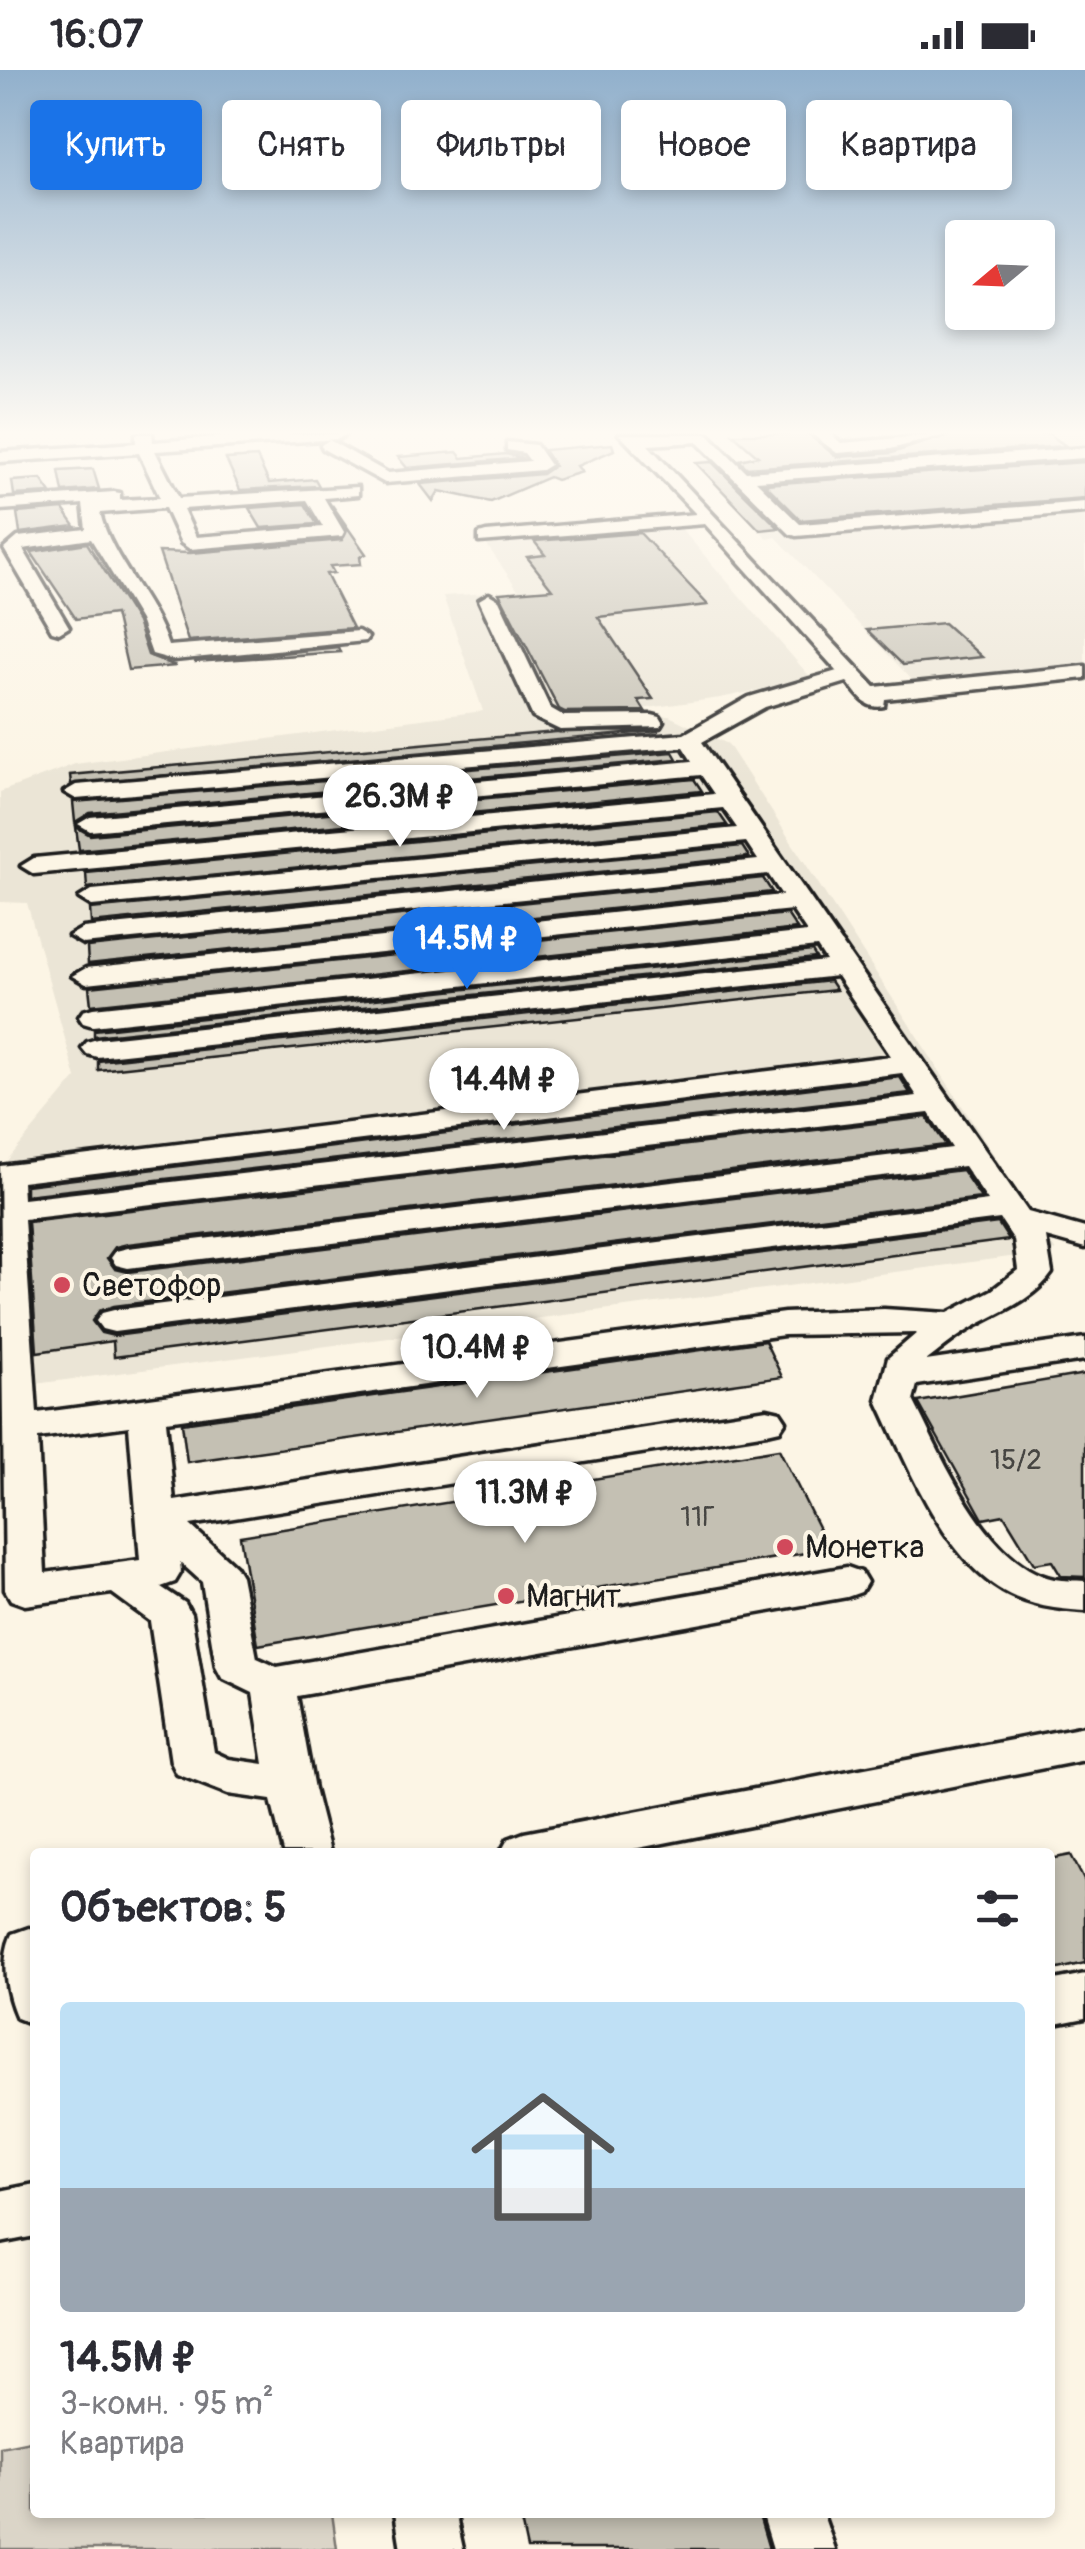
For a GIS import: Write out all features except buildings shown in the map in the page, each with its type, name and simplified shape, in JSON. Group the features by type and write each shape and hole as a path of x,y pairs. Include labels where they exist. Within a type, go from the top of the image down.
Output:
{"street":[{"path":"13,550 59,627"},
{"path":"106,550 150,620 159,650 174,654 358,637"},
{"path":"738,550 865,689"},
{"path":"489,600 541,712 560,723 657,722 692,738 730,800 1030,1240 1035,1273 1004,1298 953,1324 906,1358 895,1400 958,1520 988,1559 1020,1585 1059,1598 1085,1596"},
{"path":"762,605 789,603"},
{"path":"76,792 692,738 757,702 865,689 1085,672"},
{"path":"90,824 708,767"},
{"path":"34,866 730,800"},
{"path":"92,898 753,834"},
{"path":"83,936 776,866"},
{"path":"86,976 800,902"},
{"path":"93,1016 824,938"},
{"path":"97,1048 844,967"},
{"path":"146,1412 161,1572 24,1590 5,1174 910,1063"},
{"path":"17,1210 937,1103"},
{"path":"128,1258 973,1155"},
{"path":"114,1321 1013,1213 1085,1238"},
{"path":"18,1428 784,1324 884,1320 953,1324"},
{"path":"902,1376 1085,1349"},
{"path":"156,1516 766,1421"},
{"path":"156,1516 221,1576 238,1667 273,1684 847,1582"},
{"path":"120,1578 170,1614 192,1762 232,1778 290,1783"},
{"path":"273,1684 306,1848"},
{"path":"545,1848 1085,1744"},
{"path":"21,1951 30,1984"},
{"path":"1055,2002 1085,1996"},
{"path":"0,2217 30,2211"},
{"path":"426,2518 432,2549"},
{"path":"794,2518 804,2549"}],"shaded area":[{"path":"490,550 699,550 812,679 720,698 597,715 669,716 728,744 1056,1251 4,1388 0,1169 76,1078 27,903 0,902 0,792 75,764 483,711 443,596 519,591"},
{"path":"788,550 1085,550 1085,668 917,685"},
{"path":"30,2441 30,2518 333,2518 337,2549 0,2549 0,2447"}],"place":[{"name":"Светофор","path":"62,1285"},
{"name":"Монетка","path":"785,1547"},
{"name":"Магнит","path":"506,1596"}]}
